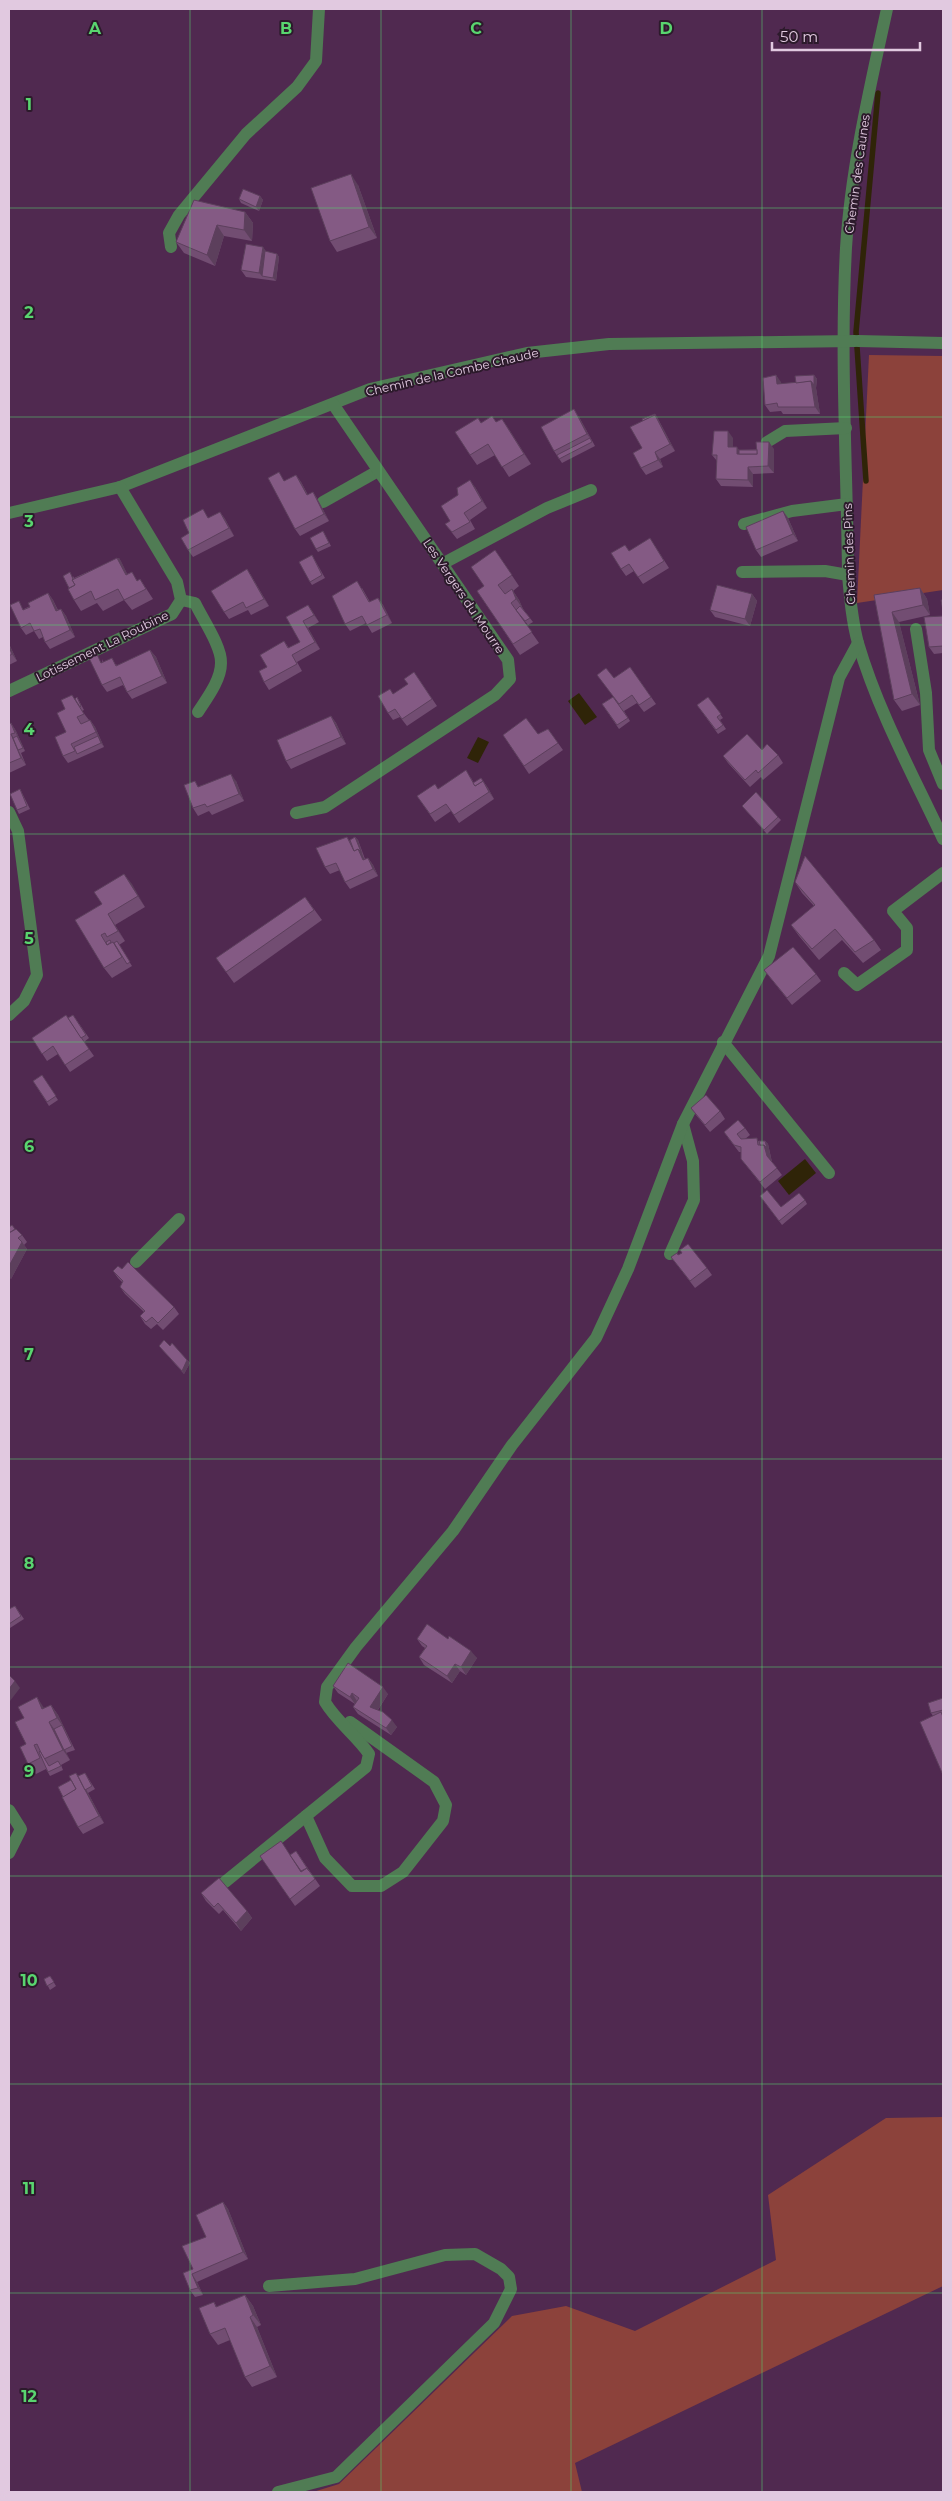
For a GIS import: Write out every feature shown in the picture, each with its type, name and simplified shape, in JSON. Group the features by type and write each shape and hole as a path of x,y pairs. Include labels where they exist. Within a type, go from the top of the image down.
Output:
{"street":[{"path":"171,247 169,233 179,215 246,134 297,87 316,61 319,9"},
{"name":"Chemin des Caunes","path":"853,341 846,248 854,177 887,9"},
{"name":"Chemin de la Combe Chaude","path":"9,513 120,486 370,389 536,352 609,344 853,341 943,343"},
{"name":"Chemin des Pins","path":"853,341 846,428 848,575 852,613 858,643 880,704 943,839"},
{"name":"Les Vergers du Mourre","path":"296,813 324,807 495,695 510,679 508,660 333,404"},
{"path":"767,442 785,431 846,428"},
{"path":"323,502 378,470"},
{"name":"Lotissement La Roubine","path":"9,691 172,614 181,600 177,582 120,486"},
{"path":"442,564 547,508 590,490"},
{"path":"744,524 792,511 847,504"},
{"path":"742,572 825,571 848,575"},
{"path":"181,600 195,603 217,648 221,663 212,692 198,712"},
{"path":"916,629 926,693 929,750 943,784"},
{"path":"225,1882 366,1767 369,1754 356,1736 332,1714 325,1702 327,1687 356,1647 452,1531 512,1445 596,1338 628,1269 683,1124 769,956 839,678 858,643"},
{"path":"9,812 18,831 37,975 24,1001 9,1015"},
{"path":"844,973 857,986 907,950 907,928 893,911 943,874"},
{"path":"724,1042 829,1173"},
{"path":"670,1254 694,1200 693,1161 683,1124"},
{"path":"136,1262 179,1219"},
{"path":"306,1816 325,1858 352,1886 381,1886 403,1872 443,1821 446,1805 434,1782 325,1702"},
{"path":"9,1810 21,1829 9,1853"},
{"path":"269,2286 355,2279 445,2255 475,2254 501,2269 509,2277 511,2289 494,2323 336,2477 278,2492"}],"shaded area":[{"path":"869,355 943,356 943,590 857,603"},
{"path":"579,693 597,717 585,725 568,701"},
{"path":"478,737 489,742 478,763 467,758"},
{"path":"805,1159 816,1173 789,1195 778,1181"},
{"path":"943,2117 943,2286 575,2463 582,2492 313,2492 339,2484 512,2316 566,2306 635,2331 776,2260 768,2195 886,2118"}],"building":[{"path":"351,174 369,227 330,241 311,188"},
{"path":"243,189 260,196 256,207 239,199"},
{"path":"194,200 245,212 244,230 217,225 207,255 176,242"},
{"path":"246,244 263,247 259,273 241,270"},
{"path":"265,251 277,254 273,278 262,276"},
{"path":"776,375 777,384 811,381 815,407 778,407 777,403 765,405 763,378"},
{"path":"814,375 814,385 811,381 796,383 795,376"},
{"path":"574,409 587,434 554,451 541,427"},
{"path":"655,414 657,418 655,415 643,421 642,419"},
{"path":"655,415 670,444 655,452 658,460 641,468 633,453 642,448 630,427"},
{"path":"492,416 496,422 502,419 524,454 502,467 488,444 470,455 455,432 478,418 481,423"},
{"path":"714,431 728,431 728,447 737,447 737,454 757,454 756,442 769,442 768,466 748,467 748,480 716,479 717,455 712,455"},
{"path":"590,438 592,442 559,459 557,455"},
{"path":"739,450 757,450 757,454 739,454"},
{"path":"279,472 284,481 296,475 307,495 313,492 324,514 295,529 268,478"},
{"path":"470,480 482,501 464,513 470,522 452,532 445,524 450,521 441,506 458,495 457,488"},
{"path":"203,509 208,518 220,512 229,528 188,550 181,538 189,533 183,520"},
{"path":"783,511 793,534 756,550 746,527"},
{"path":"323,531 329,543 316,549 310,538"},
{"path":"650,538 664,561 638,577 629,564 621,569 611,553 625,545 629,551"},
{"path":"495,550 512,575 498,585 505,594 512,589 516,599 511,603 532,632 513,644 477,591 484,586 471,567"},
{"path":"312,555 322,575 310,582 299,562"},
{"path":"117,558 126,575 132,572 137,581 140,579 146,589 124,600 118,589 95,600 91,591 74,600 68,589 75,585 72,580"},
{"path":"247,569 264,599 246,608 243,602 224,612 211,591"},
{"path":"70,572 75,585 69,588 63,576"},
{"path":"357,581 369,602 378,598 387,615 367,625 362,616 345,624 332,596"},
{"path":"717,585 752,594 745,619 710,610"},
{"path":"920,588 923,605 892,612 912,694 894,700 874,595"},
{"path":"48,593 56,611 61,609 70,630 45,642 40,629 34,631 30,623 21,628 10,605 19,601 23,610 30,607 28,603"},
{"path":"308,605 314,615 303,621 315,642 292,655 297,664 264,682 259,671 267,667 260,655 284,641 288,648 300,642 286,617"},
{"path":"520,606 530,618 525,621 516,610"},
{"path":"943,616 943,646 929,647 924,617"},
{"path":"150,650 162,676 127,692 120,677 102,685 88,656 96,652 101,663 112,658 116,666"},
{"path":"630,667 651,697 639,705 632,695 619,704 597,675 606,668 614,678"},
{"path":"414,672 432,699 402,719 395,709 388,713 378,696 390,689 393,694 408,684 404,679"},
{"path":"72,695 84,714 77,717 81,724 90,720 96,732 71,744 75,751 63,756 55,737 66,732 57,713 65,709 61,700"},
{"path":"77,697 81,706 80,707 75,699"},
{"path":"613,697 628,718 617,725 602,704"},
{"path":"708,697 721,714 717,717 723,725 716,730 697,705"},
{"path":"331,716 341,737 286,761 277,740"},
{"path":"526,718 538,734 548,729 558,743 524,766 503,735"},
{"path":"11,723 15,733 11,734 21,758 9,763 9,724"},
{"path":"747,734 762,750 767,744 778,755 758,773 756,770 745,780 723,756"},
{"path":"17,736 23,748 18,750 13,738"},
{"path":"98,736 101,743 77,754 74,747"},
{"path":"466,770 475,786 483,781 489,792 454,815 446,804 430,814 417,796 435,784 438,789"},
{"path":"231,774 239,794 207,807 205,804 193,808 184,785 195,781 198,787"},
{"path":"481,778 483,781 475,786 473,783"},
{"path":"20,789 27,806 17,810 10,794"},
{"path":"756,792 778,817 764,830 742,806"},
{"path":"347,837 354,851 358,849 363,860 368,858 373,869 345,882 336,863 325,867 316,848"},
{"path":"355,837 361,852 358,849 354,851 350,840"},
{"path":"805,856 874,940 855,952 835,929 812,949 791,925 815,905 795,882"},
{"path":"124,874 138,896 108,914 118,931 107,937 105,933 101,935 107,945 113,942 122,957 104,968 75,920 102,904 94,892"},
{"path":"305,897 314,910 226,972 216,958"},
{"path":"117,941 130,962 127,964 114,943"},
{"path":"793,947 816,974 787,998 764,970"},
{"path":"66,1015 89,1049 65,1065 53,1046 42,1054 32,1038"},
{"path":"73,1015 86,1035 81,1038 68,1018"},
{"path":"42,1075 56,1096 47,1102 33,1081"},
{"path":"706,1095 720,1111 705,1125 691,1108"},
{"path":"738,1120 745,1128 737,1134 741,1139 757,1138 758,1145 764,1145 767,1156 777,1168 760,1182 741,1159 741,1147 734,1145 724,1132"},
{"path":"759,1141 765,1141 767,1148 764,1145 760,1145"},
{"path":"767,1190 781,1207 799,1193 805,1200 779,1221 760,1196"},
{"path":"12,1225 15,1229 9,1233 9,1227"},
{"path":"16,1229 22,1235 18,1238 22,1242 9,1266 9,1233"},
{"path":"688,1244 707,1268 690,1281 671,1257 677,1253 678,1255 682,1253 680,1250"},
{"path":"128,1262 174,1307 158,1323 152,1317 146,1322 140,1316 145,1311 120,1287 123,1281 113,1271 118,1266 122,1269"},
{"path":"164,1340 170,1346 172,1343 187,1360 182,1371 159,1346"},
{"path":"15,1606 21,1616 9,1624 9,1609"},
{"path":"427,1624 448,1639 449,1636 471,1651 461,1667 455,1664 447,1676 419,1657 427,1646 417,1639"},
{"path":"348,1663 383,1687 370,1707 383,1712 392,1720 386,1728 353,1707 359,1698 352,1693 350,1697 333,1686"},
{"path":"9,1675 15,1681 9,1689"},
{"path":"37,1697 42,1709 51,1705 57,1718 49,1722 63,1750 44,1759 37,1744 34,1745 40,1758 28,1764 20,1747 26,1744 15,1722 24,1718 18,1707"},
{"path":"943,1698 943,1710 931,1713 928,1703"},
{"path":"941,1712 943,1717 943,1775 920,1722"},
{"path":"62,1725 72,1746 64,1750 54,1729"},
{"path":"40,1751 49,1766 58,1761 61,1766 48,1772"},
{"path":"76,1773 99,1816 78,1827 62,1797 76,1789 69,1776"},
{"path":"85,1773 92,1786 85,1790 78,1776"},
{"path":"71,1780 76,1789 63,1797 58,1787"},
{"path":"281,1841 301,1872 307,1868 315,1879 290,1899 260,1856"},
{"path":"296,1851 309,1871 307,1868 301,1871 290,1855"},
{"path":"219,1878 247,1911 236,1923 218,1903 214,1907 201,1893"},
{"path":"50,1976 54,1982 47,1986 44,1979"},
{"path":"223,2202 243,2252 192,2274 198,2288 190,2290 183,2273 193,2269 182,2246 206,2237 196,2215"},
{"path":"245,2295 253,2315 250,2317 270,2366 245,2377 225,2328 210,2334 199,2308 214,2302 216,2307"}],"waterway":[{"path":"866,481 856,332 878,93"}]}
